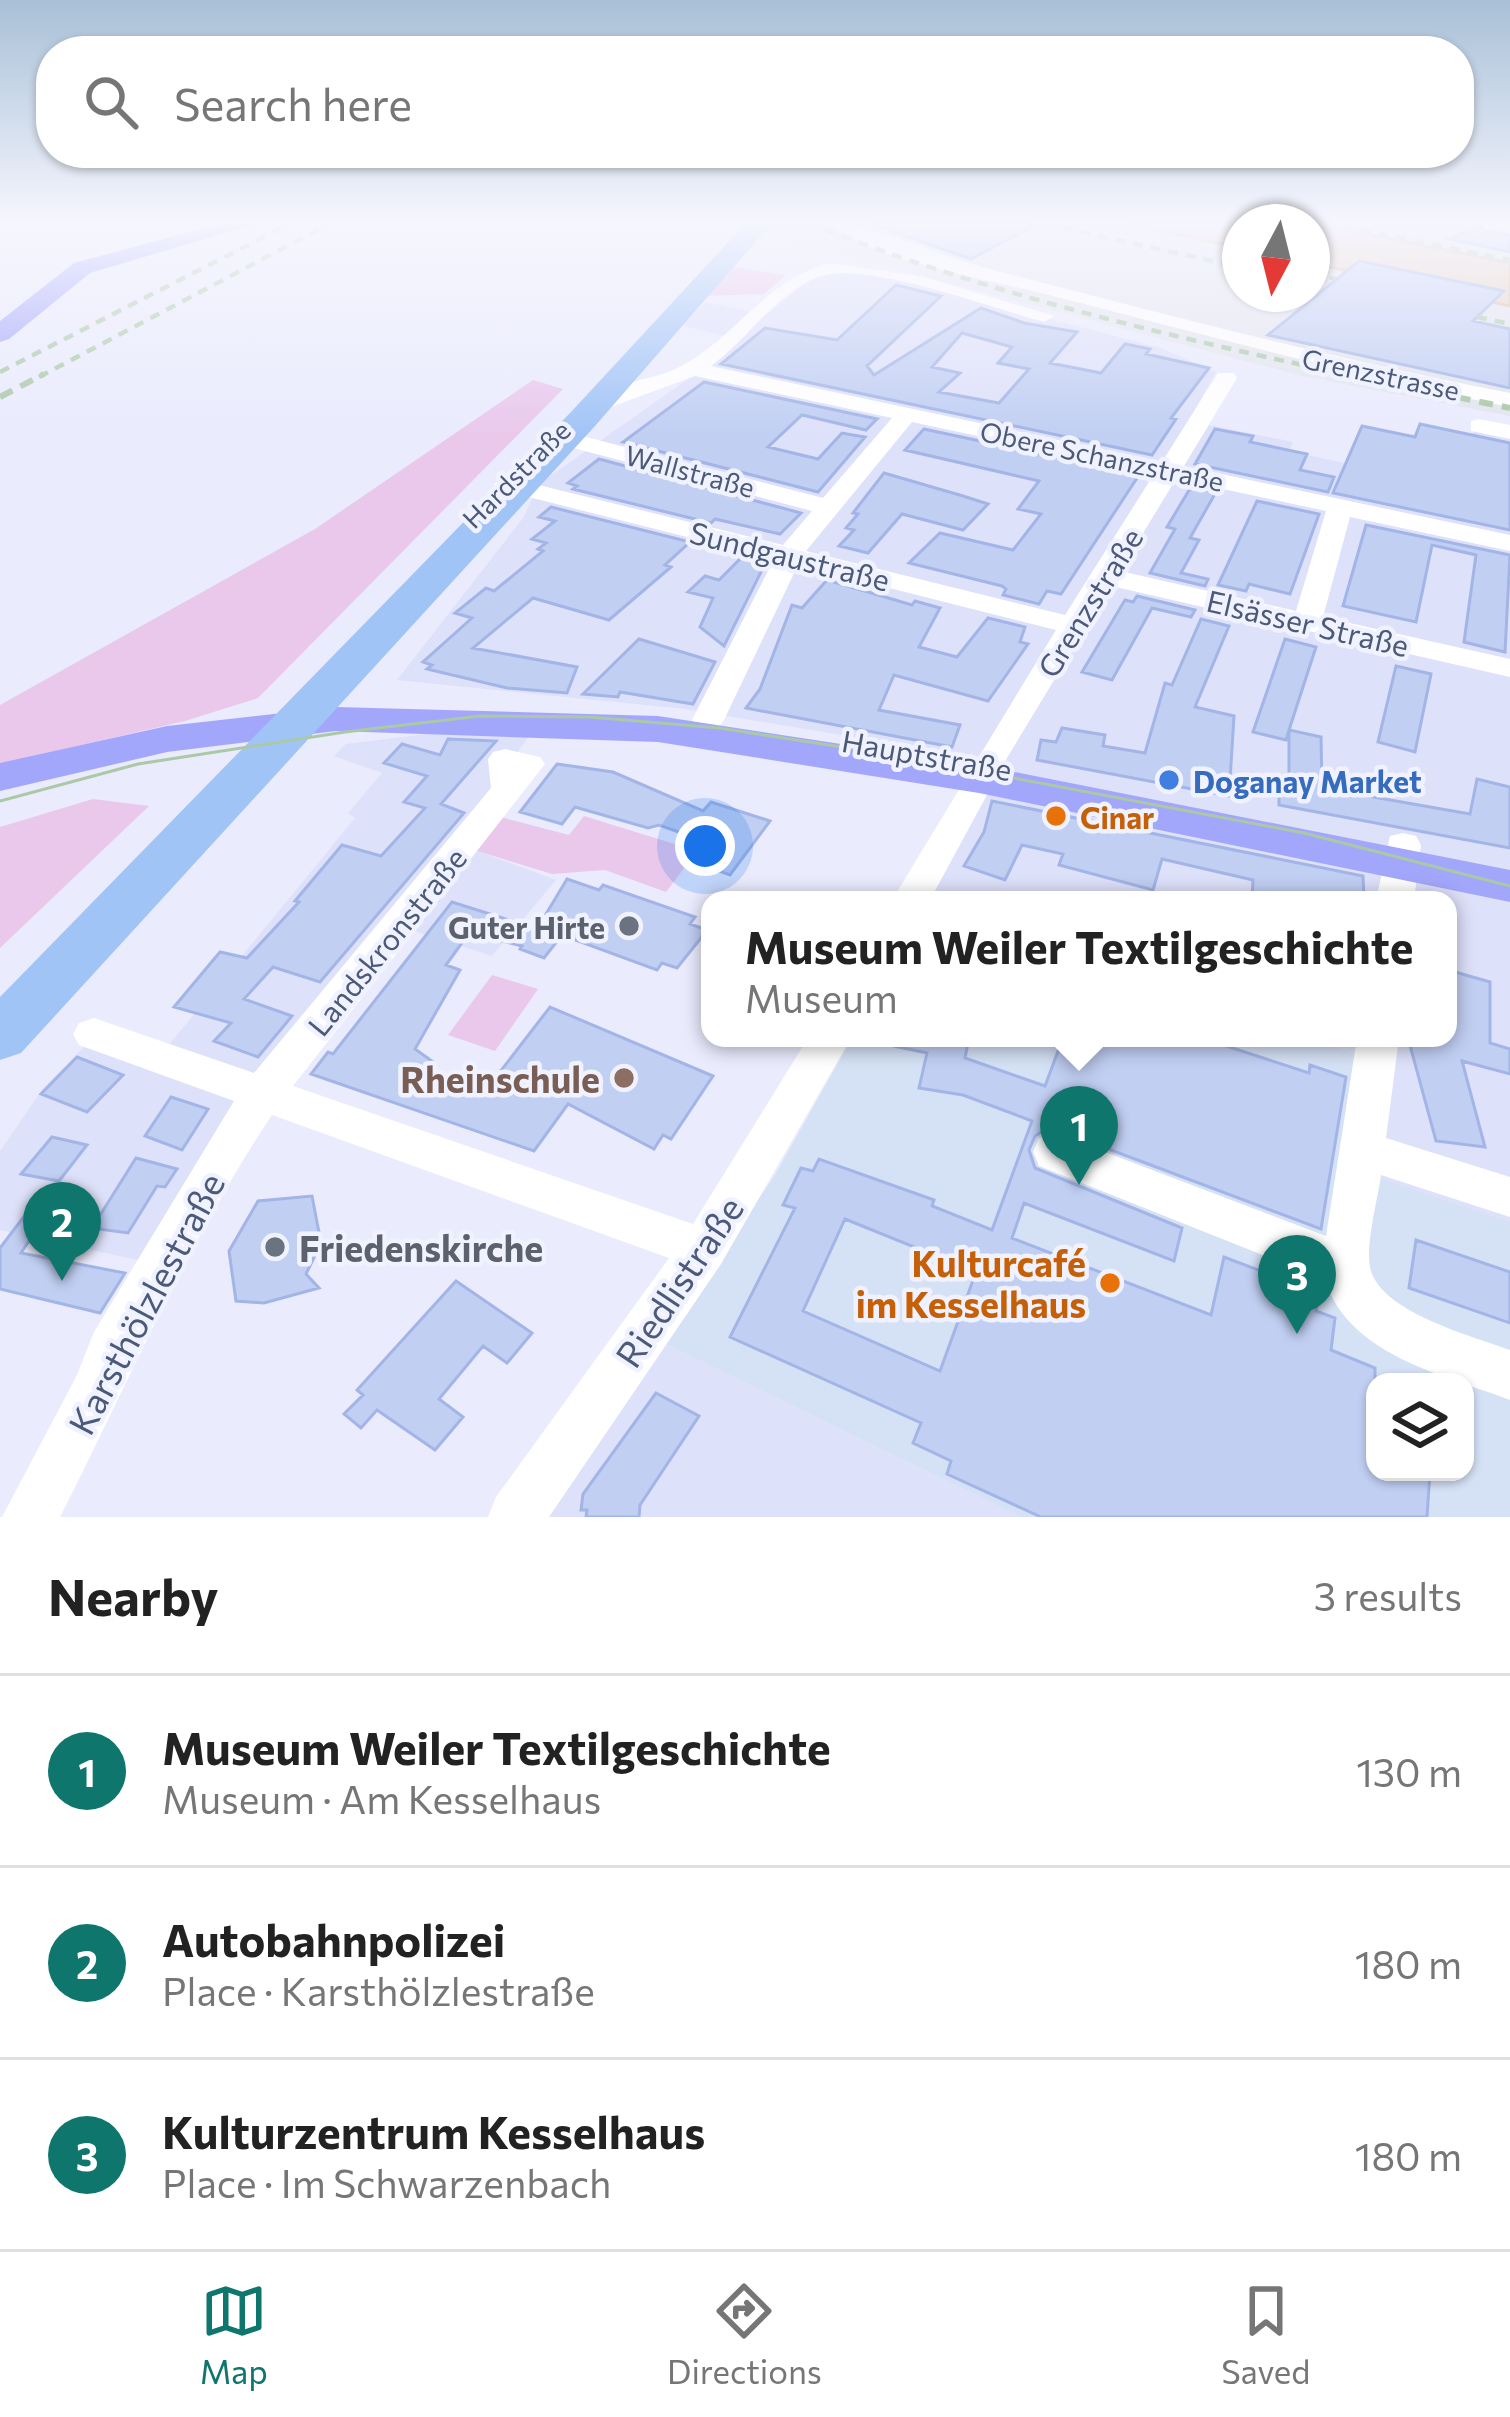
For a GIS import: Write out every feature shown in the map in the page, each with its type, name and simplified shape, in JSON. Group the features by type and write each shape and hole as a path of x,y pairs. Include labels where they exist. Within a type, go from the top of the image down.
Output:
{"highway":[{"path":"0,989 161,843 583,419 691,294"},
{"path":"0,1036 161,843"}],"main road":[{"path":"0,334 50,294"},
{"name":"Hauptstraße","path":"337,719 356,713 475,708 708,720 983,772 1399,869 1510,886"},
{"name":"Hauptstraße","path":"0,777 166,739 337,719 658,729 983,772"},
{"name":"Hauptstraße","path":"1399,869 1510,870"}],"street":[{"name":"Hardstraße","path":"337,719 330,685 343,654 563,422 616,392 693,369 782,294"},
{"name":"Hardstraße","path":"955,294 1045,316"},
{"name":"Grenzstrasse","path":"1063,294 1369,374 1510,400"},
{"name":"Obere Schanzstraße","path":"693,369 1510,543"},
{"name":"Grenzstraße","path":"983,772 1226,378"},
{"path":"708,720 789,555 908,413"},
{"path":"1479,426 1510,432"},
{"name":"Wallstraße","path":"551,435 828,507"},
{"name":"Sundgaustraße","path":"506,484 1074,626"},
{"path":"1307,622 1340,507"},
{"name":"Elsässer Straße","path":"1106,576 1510,668"},
{"path":"916,891 983,772"},
{"name":"Landskronstraße","path":"264,1092 508,790"},
{"path":"94,1034 704,1249"},
{"name":"Riedlistraße","path":"516,1517 704,1249 825,1047"},
{"path":"1377,1047 1345,1265 1347,1284 1376,1320 1510,1375"},
{"name":"Karsthölzlestraße","path":"30,1517 98,1388 112,1349 264,1092"},
{"path":"1363,1150 1510,1197"},
{"path":"1055,1152 1345,1265"}],"shaded area":[{"path":"792,294 954,294 1161,348 1216,372 1189,421 1293,442 1289,451 1458,488 1476,423 1510,430 1510,1222 1369,1175 1382,1062 1336,1047 1457,1047 1457,891 934,891 1003,762 685,709 397,680 523,518 539,484 695,374 734,338 683,326 706,302 766,315"},
{"path":"990,294 1222,294 1222,312 1330,312 1330,294 1510,294 1510,416 1298,375"},
{"path":"1454,294 1510,294 1510,306"},
{"path":"533,380 563,389 258,698 185,721 0,764 0,705 315,529"},
{"path":"450,731 529,736 453,842 556,880 492,956 387,922 147,1262 0,1230 0,1151 44,1087 86,1045 150,1068 355,818 348,813 382,773 334,756 346,744"},
{"path":"93,799 149,806 0,948 0,827"},
{"path":"497,816 569,835 584,816 697,851 666,892 605,870 552,874 471,849"},
{"path":"492,975 538,989 495,1051 448,1035"},
{"path":"847,1047 1336,1047 1382,1062 1370,1175 1510,1222 1510,1517 1021,1517 662,1342 775,1175"},
{"path":"662,1342 1021,1517 538,1517"}],"building":[{"path":"887,294 932,294 941,296 867,366 874,375 981,308 1024,323 1077,332 1050,363 1101,373 1125,344 1150,349 1146,354 1209,368 1171,418 1176,419 1152,455 721,364 765,328 837,340","holes":["962,333 1012,347 998,363 1029,369 999,403 939,392 960,373 932,367"]},
{"path":"1330,294 1501,294 1473,321 1510,329 1510,388 1268,335 1296,312 1330,312"},
{"path":"704,382 877,419 866,430 802,415 768,447 818,459 842,433 865,437 818,492 623,442"},
{"path":"1420,424 1510,443 1510,530 1333,493 1362,426 1415,437"},
{"path":"924,429 1139,475 1061,594 1047,591 1039,604 1003,595 1006,589 1002,586 909,563 940,533 1013,550 1041,514 1018,509 1039,481 905,450"},
{"path":"1215,429 1307,454 1300,470 1334,477 1328,492 1195,464"},
{"path":"599,459 801,513 780,534 715,519 711,523 573,489 577,486 568,483"},
{"path":"884,473 988,504 963,530 902,514 868,553 839,546 854,530 846,528 858,514 853,513"},
{"path":"1191,487 1216,492 1190,538 1199,540 1181,573 1208,579 1205,586 1150,573 1175,529 1167,527"},
{"path":"1257,501 1319,514 1290,594 1249,584 1246,591 1218,585"},
{"path":"551,507 690,542 665,565 671,567 609,620 533,598 473,648 577,667 567,693 507,688 427,669 432,665 423,662 472,618 455,613 486,588 494,591 543,551 538,549 546,543 532,539 555,521 539,517"},
{"path":"1366,525 1510,555 1505,652 1464,642 1476,555 1432,545 1416,622 1343,606"},
{"path":"743,556 766,562 724,646 700,627 713,598 688,592 705,576 719,580"},
{"path":"827,580 912,605 915,601 940,608 919,647 957,657 988,618 1025,627 1020,642 1028,644 988,701 894,675 879,710 960,725 952,747 746,708 760,689 792,605 802,608"},
{"path":"1137,596 1195,610 1191,617 1152,608 1112,680 1082,672 1125,600 1133,602"},
{"path":"1201,619 1229,626 1195,707 1234,716 1229,796 1037,760 1041,740 1056,742 1062,728 1105,735 1103,746 1145,753 1165,683 1172,685"},
{"path":"639,639 715,662 693,704 620,692 618,697 583,694"},
{"path":"1285,639 1316,647 1286,740 1253,732"},
{"path":"1396,666 1431,674 1415,752 1378,742"},
{"path":"1289,730 1321,737 1322,788 1470,814 1477,779 1510,787 1510,848 1279,805 1279,782 1289,784"},
{"path":"448,739 496,741 441,804 464,813 320,982 273,967 244,999 292,1016 258,1057 214,1041 231,1023 174,1007 220,952 247,958 299,902 295,901 342,845 381,856 425,808 404,802 427,776 384,763 402,744 440,755"},
{"path":"557,764 613,772 703,811 711,802 770,821 730,875 700,864 704,859 699,857 710,843 659,825 648,828 575,807 562,824 520,812"},
{"path":"992,801 1363,876 1364,891 1252,891 1253,880 1162,859 1153,890 1059,865 1063,854 1022,845 1005,880 964,866 984,832"},
{"path":"567,879 599,890 603,885 695,917 690,924 701,928 701,938 677,968 662,963 657,970 562,935 544,958 520,949 522,946 469,933 446,965 460,970 415,1049 432,1061 425,1070 486,1090 550,1007 713,1076 671,1139 663,1135 654,1149 568,1104 534,1151 311,1074 328,1052 333,1054 452,902 537,929"},
{"path":"1457,973 1490,982 1490,1043 1510,1049 1510,1074 1462,1061 1485,1147 1436,1141 1410,1047 1457,1047"},
{"path":"899,1047 967,1047 965,1058 1045,1086 1060,1047 1230,1047 1309,1073 1310,1065 1346,1077 1321,1229 1050,1127 1035,1136 1029,1150 1035,1168 1182,1228 1174,1261 1024,1203 1012,1238 1211,1315 1224,1257 1319,1293 1316,1311 1335,1318 1331,1350 1375,1368 1375,1373 1366,1373 1366,1481 1429,1481 1427,1517 1041,1517 947,1474 951,1461 913,1443 921,1423 730,1337 795,1208 783,1205 801,1168 813,1171 819,1159 934,1200 932,1206 992,1230 1032,1121 963,1095 919,1088 927,1053","holes":["845,1219 976,1272 940,1371 803,1311"]},
{"path":"77,1057 123,1075 87,1112 41,1094"},
{"path":"171,1097 208,1109 182,1150 145,1136"},
{"path":"52,1137 87,1145 59,1181 21,1174"},
{"path":"136,1158 177,1169 165,1187 157,1186 128,1233 92,1228"},
{"name":"Friedenskirche","path":"312,1196 321,1243 306,1274 319,1288 264,1303 236,1301 229,1251 258,1201"},
{"path":"25,1215 44,1218 21,1253 125,1273 100,1313 0,1289 0,1248"},
{"path":"1416,1240 1510,1272 1510,1323 1409,1288"},
{"path":"456,1281 532,1333 507,1363 483,1346 439,1399 463,1417 435,1450 377,1410 361,1428 344,1414 363,1395 357,1390"},
{"path":"656,1393 699,1416 640,1505 639,1517 586,1517 587,1510 581,1510 583,1494"}],"tram line":[{"path":"0,801 138,764 345,732 480,716 590,717 719,728 887,754 1304,833 1510,886"}],"railway":[{"path":"0,372 153,294"},
{"path":"39,377 197,294"},
{"path":"1019,294 1359,377"},
{"path":"1477,317 1510,324"},
{"path":"0,397 44,374"},
{"path":"1344,374 1510,408"}],"place":[{"name":"Doganay Market","path":"1169,780"},
{"name":"Cinar","path":"1056,816"},
{"name":"Guter Hirte","path":"629,926"},
{"name":"Rheinschule","path":"624,1078"},
{"name":"Museum Weiler Textilgeschichte","path":"1079,1185"},
{"name":"Friedenskirche","path":"275,1247"},
{"name":"Autobahnpolizei","path":"62,1281"},
{"name":"Kulturcafé im Kesselhaus","path":"1110,1283"},
{"name":"Kulturzentrum Kesselhaus","path":"1297,1334"}]}
